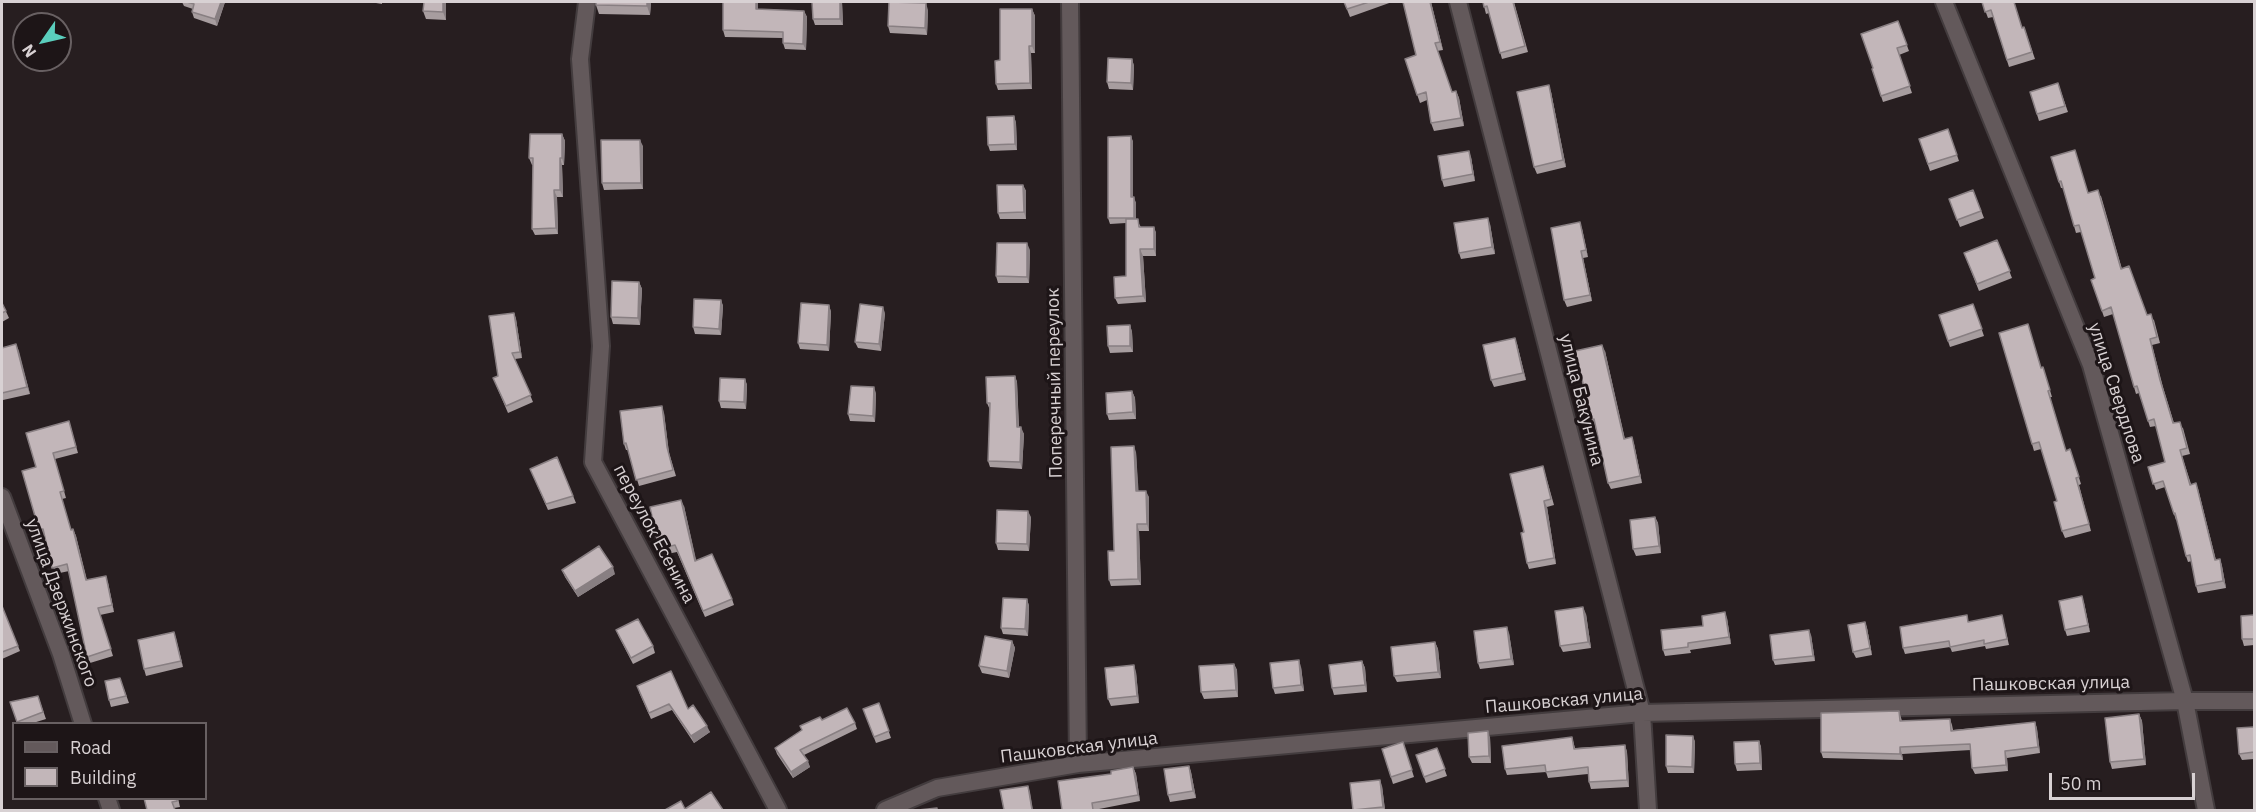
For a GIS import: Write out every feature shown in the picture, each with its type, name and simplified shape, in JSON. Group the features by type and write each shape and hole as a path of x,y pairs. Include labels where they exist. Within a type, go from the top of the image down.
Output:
{"street":[{"name":"переулок Есенина","path":"587,2 580,59 601,346 593,462 778,810"},
{"name":"Поперечный переулок","path":"1070,2 1078,764"},
{"name":"улица Бакунина","path":"1458,2 1641,713 1648,810"},
{"name":"улица Свердлова","path":"1944,2 2091,365 2185,700 2206,810"},
{"name":"улица Дзержинского","path":"2,497 61,654 83,722"},
{"name":"Пашковская улица","path":"885,810 938,788 1078,764 1641,713 2185,700 2254,701"}],"building":[{"path":"187,2 221,2 215,19 192,12 194,4"},
{"path":"424,2 443,2 443,12 423,11"},
{"path":"596,2 647,2 647,6 596,5"},
{"path":"723,2 756,2 756,9 804,11 803,44 783,43 783,32 723,30"},
{"path":"812,2 840,2 840,19 813,19"},
{"path":"889,2 926,3 925,28 888,26"},
{"path":"1344,2 1369,2 1347,9"},
{"path":"1403,2 1430,2 1440,42 1435,43 1452,92 1456,91 1461,118 1431,123 1426,92 1417,95 1405,59 1416,55"},
{"path":"1483,2 1513,2 1525,46 1500,53 1487,6 1484,7"},
{"path":"1982,2 2014,2 2032,52 2007,60 1991,10 1985,12"},
{"path":"1000,9 1032,9 1032,46 1029,46 1030,83 996,84 995,61 1000,60"},
{"path":"1898,21 1907,45 1897,48 1910,86 1881,96 1861,34"},
{"path":"1108,58 1132,59 1131,83 1107,82"},
{"path":"2058,83 2065,106 2037,114 2030,92"},
{"path":"1549,85 1563,160 1534,167 1517,92"},
{"path":"1014,116 1015,144 988,145 987,117"},
{"path":"1948,129 1957,155 1928,164 1919,139"},
{"path":"530,134 562,134 560,190 554,190 556,228 532,229 533,158 529,158"},
{"path":"1131,136 1131,197 1134,197 1134,218 1108,218 1108,137"},
{"path":"601,140 640,140 641,183 602,183"},
{"path":"2075,150 2088,193 2098,190 2121,269 2129,266 2147,315 2151,314 2157,337 2150,339 2160,380 2173,423 2180,422 2187,448 2180,450 2190,485 2196,483 2215,560 2220,559 2223,581 2196,586 2190,555 2186,556 2175,513 2163,481 2153,484 2148,467 2165,462 2154,419 2148,421 2137,386 2134,387 2111,307 2102,311 2091,280 2095,278 2079,225 2074,226 2061,181 2059,182 2051,157"},
{"path":"1469,151 1473,174 1442,180 1438,156"},
{"path":"997,185 1023,185 1024,212 998,213"},
{"path":"1973,190 1981,211 1957,220 1949,199"},
{"path":"1488,218 1492,247 1459,253 1454,223"},
{"path":"1126,219 1138,219 1139,227 1154,227 1154,249 1140,249 1143,296 1115,298 1114,277 1126,276"},
{"path":"1580,222 1586,250 1581,251 1590,295 1564,300 1551,228"},
{"path":"1997,240 2010,271 1977,284 1964,253"},
{"path":"997,243 1027,243 1027,277 996,276"},
{"path":"612,281 639,282 638,318 611,317"},
{"path":"694,299 721,300 719,329 693,327"},
{"path":"801,303 829,305 827,345 798,343"},
{"path":"860,304 883,307 879,344 855,342"},
{"path":"1973,304 1982,329 1948,341 1939,315"},
{"path":"514,313 520,352 512,353 531,395 506,406 493,378 498,376 489,316"},
{"path":"2028,324 2050,390 2048,391 2066,451 2070,449 2079,477 2076,478 2089,524 2062,531 2054,502 2057,501 2039,442 2032,444 1999,333"},
{"path":"1130,325 1130,346 1108,346 1107,326"},
{"path":"1515,338 1523,373 1491,380 1483,345"},
{"path":"16,344 27,387 2,393 2,348"},
{"path":"1602,345 1624,439 1632,437 1640,476 1608,483 1594,419 1592,420 1575,351"},
{"path":"1015,376 1017,427 1021,427 1020,462 988,461 990,403 987,403 986,377"},
{"path":"720,378 745,379 744,402 719,401"},
{"path":"851,386 874,387 873,416 848,414"},
{"path":"1132,391 1133,412 1107,414 1106,393"},
{"path":"662,406 667,447 673,470 636,480 626,443 624,444 620,411"},
{"path":"69,421 76,447 53,453 64,491 60,492 71,530 73,529 86,580 106,576 112,605 98,608 111,649 87,657 67,564 52,568 43,529 39,530 22,471 36,467 26,433"},
{"path":"1134,446 1136,491 1146,491 1147,524 1137,524 1138,579 1109,580 1108,551 1114,551 1111,447"},
{"path":"557,457 573,496 546,504 530,469"},
{"path":"1543,466 1551,499 1544,501 1554,558 1527,563 1521,533 1524,532 1510,474"},
{"path":"681,500 695,561 712,554 732,599 703,611 675,545 659,549 650,507"},
{"path":"997,510 1028,511 1027,544 996,543"},
{"path":"1655,517 1659,546 1633,549 1630,520"},
{"path":"599,546 613,567 575,591 562,570"},
{"path":"2082,596 2088,625 2065,630 2059,601"},
{"path":"1003,598 1027,599 1025,629 1001,628"},
{"path":"2,606 18,646 2,652"},
{"path":"1583,607 1588,642 1560,646 1555,611"},
{"path":"1725,612 1729,637 1688,643 1688,647 1663,650 1661,630 1703,626 1702,616"},
{"path":"1967,615 1968,622 2002,615 2007,639 1984,644 1984,640 1950,647 1949,641 1903,648 1900,627"},
{"path":"2254,615 2254,639 2242,639 2241,616"},
{"path":"638,619 653,646 631,658 616,630"},
{"path":"1865,622 1870,648 1853,652 1848,625"},
{"path":"1507,627 1511,659 1478,663 1474,631"},
{"path":"1809,630 1813,656 1773,660 1770,635"},
{"path":"174,632 181,661 144,669 138,640"},
{"path":"985,636 1012,641 1007,671 979,666"},
{"path":"1435,642 1438,672 1394,676 1391,647"},
{"path":"1299,660 1301,685 1273,688 1270,663"},
{"path":"1362,661 1365,685 1332,688 1329,665"},
{"path":"1234,664 1236,690 1201,692 1199,666"},
{"path":"1134,665 1137,696 1108,699 1105,668"},
{"path":"671,671 688,709 693,705 707,726 691,736 669,704 649,713 637,686"},
{"path":"120,678 126,696 109,700 105,681"},
{"path":"38,696 43,712 17,722 10,702"},
{"path":"879,703 889,731 874,737 863,709"},
{"path":"847,708 855,723 800,750 808,761 791,772 775,748 802,730 800,726 820,717 822,720"},
{"path":"1899,711 1900,721 1950,719 1951,731 2035,722 2038,747 2005,751 2006,765 1972,768 1970,744 1900,747 1900,754 1821,752 1821,713"},
{"path":"2139,714 2144,759 2110,762 2105,718"},
{"path":"2254,727 2254,752 2239,754 2237,728"},
{"path":"1488,731 1489,756 1469,757 1468,733"},
{"path":"1666,735 1693,736 1692,767 1666,766"},
{"path":"1572,737 1574,749 1625,745 1627,780 1589,782 1588,767 1546,772 1545,765 1505,769 1502,746"},
{"path":"1759,741 1760,763 1735,764 1734,742"},
{"path":"1403,742 1412,770 1391,777 1382,749"},
{"path":"1437,748 1445,769 1424,777 1416,755"},
{"path":"1189,766 1193,791 1168,795 1164,769"},
{"path":"1133,767 1138,795 1092,803 1093,810 1062,810 1058,781 1111,774 1111,771"},
{"path":"1380,780 1383,807 1353,810 1350,783"},
{"path":"1028,786 1032,810 1004,810 1000,790"},
{"path":"711,792 723,810 665,810 681,801 685,809"},
{"path":"144,800 177,800 172,802 175,810 147,810"}]}
